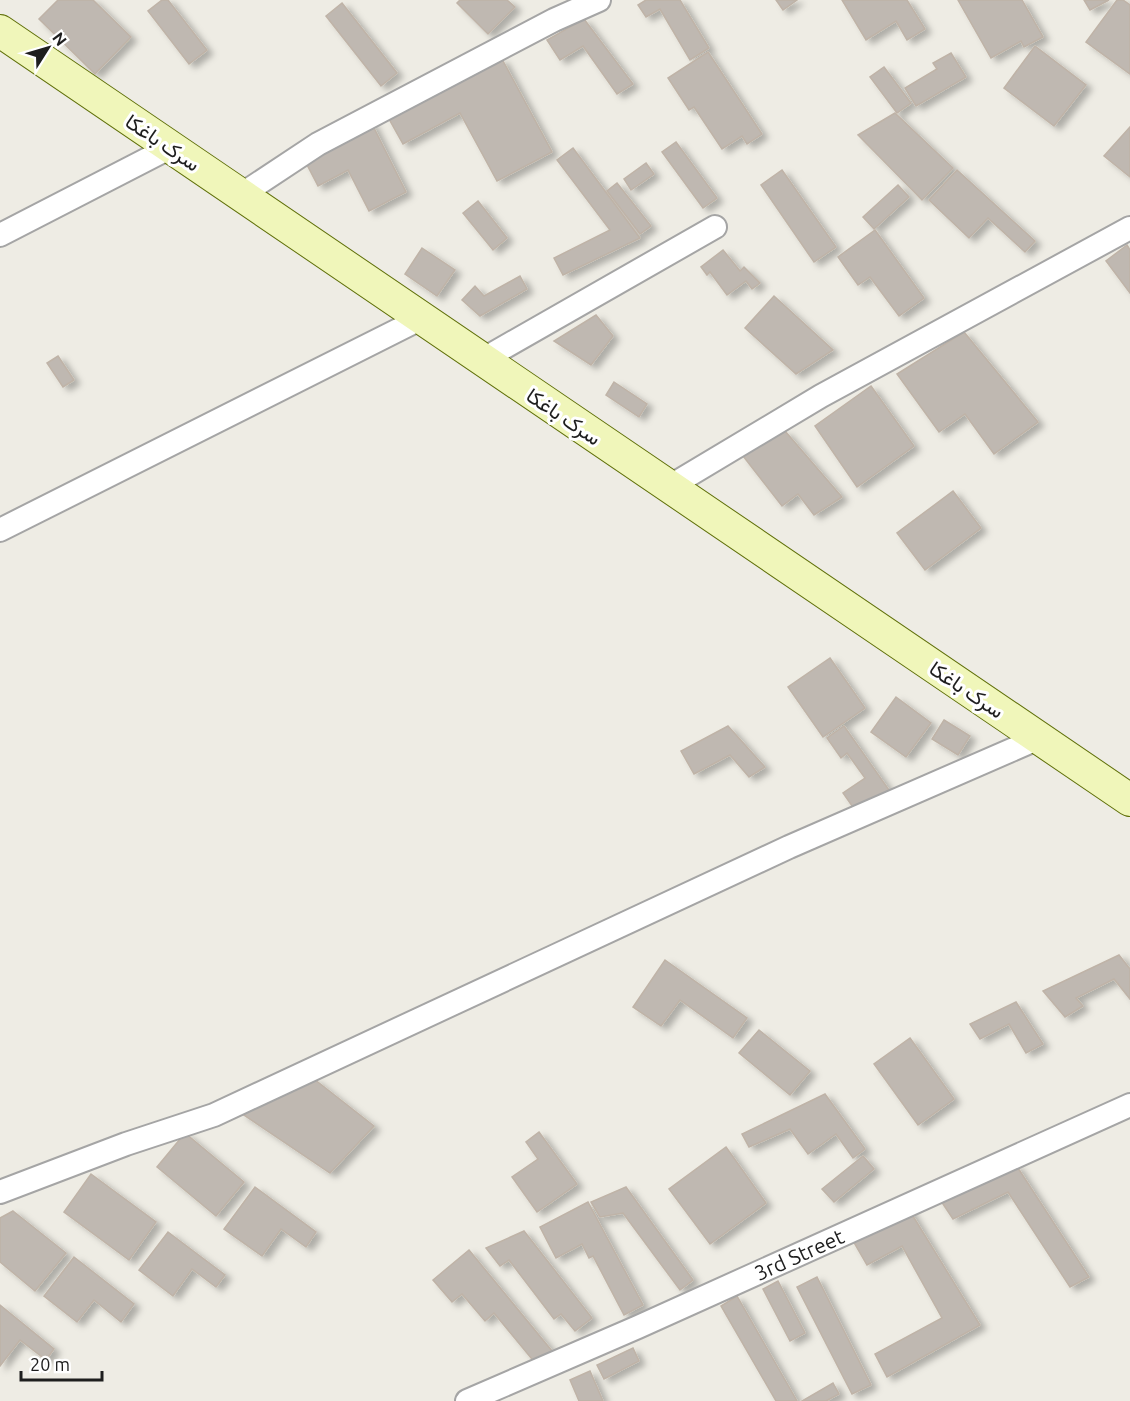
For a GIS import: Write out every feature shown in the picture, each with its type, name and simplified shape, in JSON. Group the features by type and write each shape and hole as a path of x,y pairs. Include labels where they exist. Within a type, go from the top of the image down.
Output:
{"street":[{"path":"241,195 318,144 554,20 599,0"},
{"name":"سرک باغکا","path":"0,31 1130,800"},
{"path":"0,235 171,147"},
{"path":"482,360 715,226"},
{"path":"669,487 821,396 1130,228"},
{"path":"0,530 422,318"},
{"path":"0,1192 126,1144 214,1115 789,847 1039,738"},
{"name":"3rd Street","path":"466,1401 638,1327 1130,1105"}],"building":[{"path":"58,0 93,0 131,37 95,74 39,19"},
{"path":"162,0 168,0 207,50 189,64 148,11"},
{"path":"460,0 507,0 515,7 488,34 457,3"},
{"path":"646,0 680,0 709,48 690,60 660,9 646,17 638,5"},
{"path":"776,0 797,0 783,10"},
{"path":"842,0 907,0 925,29 907,40 896,21 866,40"},
{"path":"958,0 1022,0 1043,37 1024,47 1021,41 991,58"},
{"path":"1084,0 1109,0 1090,10"},
{"path":"1117,0 1123,0 1130,5 1130,74 1086,42"},
{"path":"342,3 397,73 381,86 326,16"},
{"path":"584,19 633,84 617,94 583,46 560,60 547,40"},
{"path":"1035,46 1086,85 1054,126 1004,88"},
{"path":"708,52 762,134 747,144 742,136 722,149 694,107 689,110 668,78"},
{"path":"951,53 966,77 916,106 905,88 937,69 933,63"},
{"path":"502,59 552,152 497,181 460,113 403,144 389,119"},
{"path":"884,67 911,103 897,113 870,77"},
{"path":"895,113 953,168 922,200 858,135"},
{"path":"371,122 406,192 369,211 348,170 318,186 303,157"},
{"path":"1130,127 1130,177 1104,156"},
{"path":"676,142 717,198 703,208 662,152"},
{"path":"573,148 640,238 563,275 554,258 610,230 557,160"},
{"path":"646,163 654,174 631,190 624,179"},
{"path":"782,170 836,247 814,262 761,185"},
{"path":"957,170 1035,241 1025,252 988,218 969,238 929,200"},
{"path":"617,183 651,226 640,234 607,191"},
{"path":"898,185 909,197 874,229 863,217"},
{"path":"478,201 507,238 493,250 463,213"},
{"path":"875,230 924,298 899,316 870,277 858,285 838,257"},
{"path":"1127,245 1130,250 1130,293 1106,261"},
{"path":"422,248 455,270 437,296 405,274"},
{"path":"723,250 740,271 744,267 760,283 752,289 746,281 727,295 710,272 707,275 701,267"},
{"path":"520,276 527,289 480,316 462,300 475,286 484,296"},
{"path":"774,296 833,350 796,374 745,328"},
{"path":"596,315 613,336 591,365 554,341"},
{"path":"964,332 1038,422 994,454 965,414 939,432 897,374"},
{"path":"58,356 74,380 63,387 47,363"},
{"path":"614,382 647,404 639,417 606,395"},
{"path":"871,386 914,446 857,487 815,426"},
{"path":"785,431 842,497 814,515 798,494 782,506 743,456"},
{"path":"953,491 981,528 925,570 897,533"},
{"path":"830,658 865,708 823,737 788,687"},
{"path":"896,697 931,723 906,757 871,732"},
{"path":"944,720 970,736 958,755 932,739"},
{"path":"728,726 765,767 749,777 730,755 694,774 681,751"},
{"path":"844,726 889,790 857,813 843,793 865,778 847,753 841,758 827,738"},
{"path":"1119,955 1130,969 1130,999 1114,979 1076,998 1083,1006 1065,1017 1043,991"},
{"path":"665,960 747,1018 733,1038 680,1000 661,1026 633,1007"},
{"path":"1016,1002 1043,1044 1026,1053 1009,1024 980,1039 970,1024"},
{"path":"759,1030 810,1071 790,1095 739,1053"},
{"path":"910,1038 954,1099 918,1125 874,1064"},
{"path":"314,1079 374,1126 330,1173 241,1113"},
{"path":"825,1094 865,1149 853,1158 836,1134 808,1154 790,1129 749,1147 742,1134"},
{"path":"539,1132 577,1184 537,1212 512,1177 538,1159 526,1142"},
{"path":"185,1133 244,1182 216,1216 157,1167"},
{"path":"726,1147 766,1203 710,1244 669,1189"},
{"path":"863,1156 874,1169 834,1202 822,1189"},
{"path":"1016,1165 1089,1277 1070,1287 1008,1192 953,1219 939,1198"},
{"path":"91,1174 156,1222 129,1260 64,1212"},
{"path":"255,1187 316,1232 306,1247 281,1229 262,1256 224,1229"},
{"path":"626,1187 693,1280 680,1290 623,1213 600,1217 591,1202"},
{"path":"588,1202 643,1305 624,1315 593,1256 589,1258 582,1244 556,1258 540,1227"},
{"path":"908,1208 980,1325 887,1377 875,1354 942,1318 902,1246 867,1265 852,1239"},
{"path":"13,1211 66,1253 35,1291 0,1262 0,1218"},
{"path":"524,1231 592,1318 575,1331 561,1314 554,1319 509,1260 500,1266 486,1248"},
{"path":"168,1232 225,1275 216,1287 192,1269 173,1296 139,1270"},
{"path":"469,1250 552,1351 536,1364 494,1313 485,1321 462,1294 452,1302 433,1280"},
{"path":"74,1257 134,1304 121,1322 94,1300 77,1322 44,1296"},
{"path":"817,1277 871,1385 852,1394 797,1287"},
{"path":"778,1281 805,1333 790,1341 763,1289"},
{"path":"737,1296 797,1401 776,1401 721,1306"},
{"path":"0,1305 54,1349 46,1360 20,1340 0,1366"},
{"path":"633,1348 639,1361 604,1379 597,1365"},
{"path":"590,1371 603,1401 579,1401 570,1380"},
{"path":"833,1383 839,1394 826,1401 802,1401"}]}
